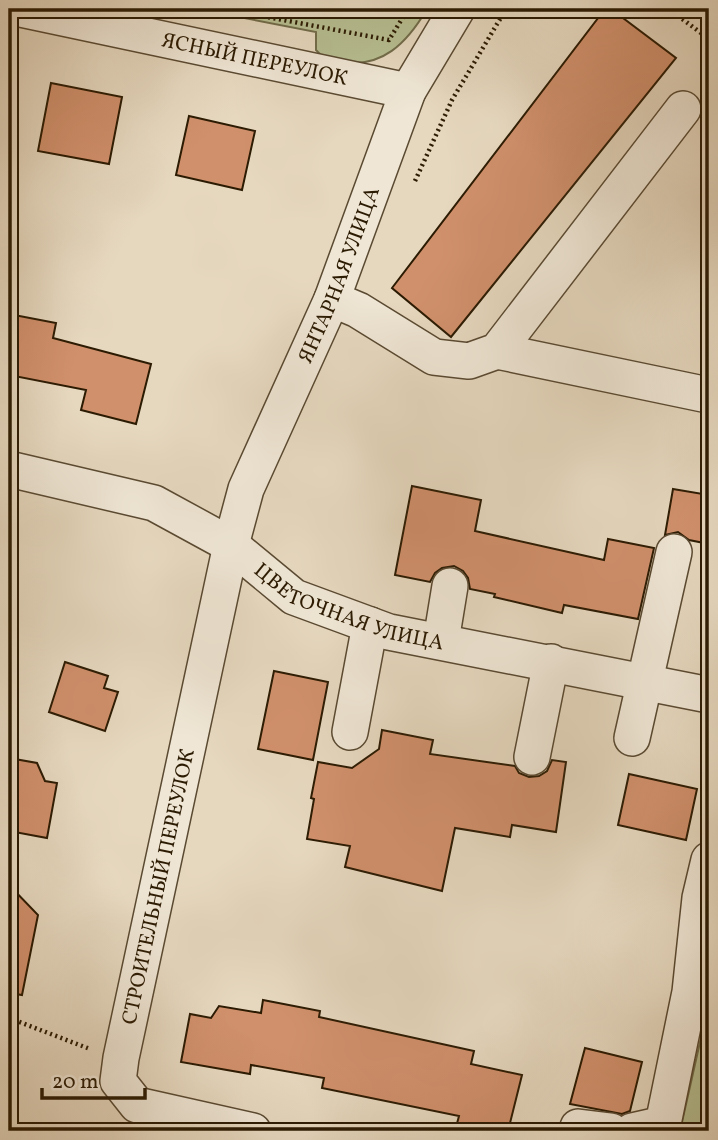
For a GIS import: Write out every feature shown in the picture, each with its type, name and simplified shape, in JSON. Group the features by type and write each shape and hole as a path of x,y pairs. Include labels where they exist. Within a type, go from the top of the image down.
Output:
{"street":[{"name":"ЯСНЫЙ ПЕРЕУЛОК","path":"20,9 408,91"},
{"name":"ЯНТАРНАЯ УЛИЦА","path":"231,545 246,489 332,299 408,91 457,9"},
{"path":"497,351 683,109"},
{"path":"332,299 358,310 434,357 469,360 497,351 703,394"},
{"name":"ЦВЕТОЧНАЯ УЛИЦА","path":"9,470 154,503 231,545 294,597 389,632 709,695"},
{"name":"СТРОИТЕЛЬНЫЙ ПЕРЕУЛОК","path":"231,545 118,1081 137,1105 253,1131"},
{"path":"632,738 674,552"},
{"path":"441,641 450,586"},
{"path":"350,732 370,625"},
{"path":"532,757 551,662"},
{"path":"632,1131 663,1124 690,992 700,898 709,860"}],"path":[{"path":"225,9 390,40 406,11 397,9"},
{"path":"413,187 452,100 506,9"},
{"path":"669,9 709,39"},
{"path":"9,1018 121,1058"}],"green space":[{"path":"198,9 427,9 411,33 392,51 381,57 355,63 326,59 316,50 316,32"},
{"path":"709,1002 709,1131 680,1131"}],"building":[{"path":"605,9 611,9 676,58 451,337 392,288"},
{"path":"51,83 122,97 109,164 38,151"},
{"path":"189,116 255,131 242,190 176,175"},
{"path":"9,314 56,323 53,338 151,364 136,424 81,410 86,390 9,375"},
{"path":"412,486 481,500 475,531 604,560 608,539 654,548 638,619 564,605 562,613 494,597 495,594 470,589 468,578 454,566 442,568 430,582 395,575"},
{"path":"673,489 703,494 702,505 709,507 709,544 689,540 678,532 665,535"},
{"path":"65,662 108,676 104,688 118,692 105,731 49,712"},
{"path":"274,671 328,682 313,760 258,749"},
{"path":"382,730 433,740 430,754 515,766 519,773 529,777 539,776 547,771 552,760 566,762 556,832 512,825 510,837 455,828 442,891 345,867 350,846 307,839 318,762 352,768 379,749"},
{"path":"9,758 37,763 45,781 57,783 47,838 9,831"},
{"path":"629,774 697,789 686,840 618,825"},
{"path":"9,885 38,915 22,995 9,993"},
{"path":"263,1000 320,1011 319,1017 474,1051 471,1064 522,1075 508,1131 455,1131 459,1116 322,1088 324,1078 251,1065 250,1074 181,1062 190,1014 211,1018 219,1006 261,1013"},
{"path":"585,1048 642,1062 630,1111 622,1114 570,1104"}]}
